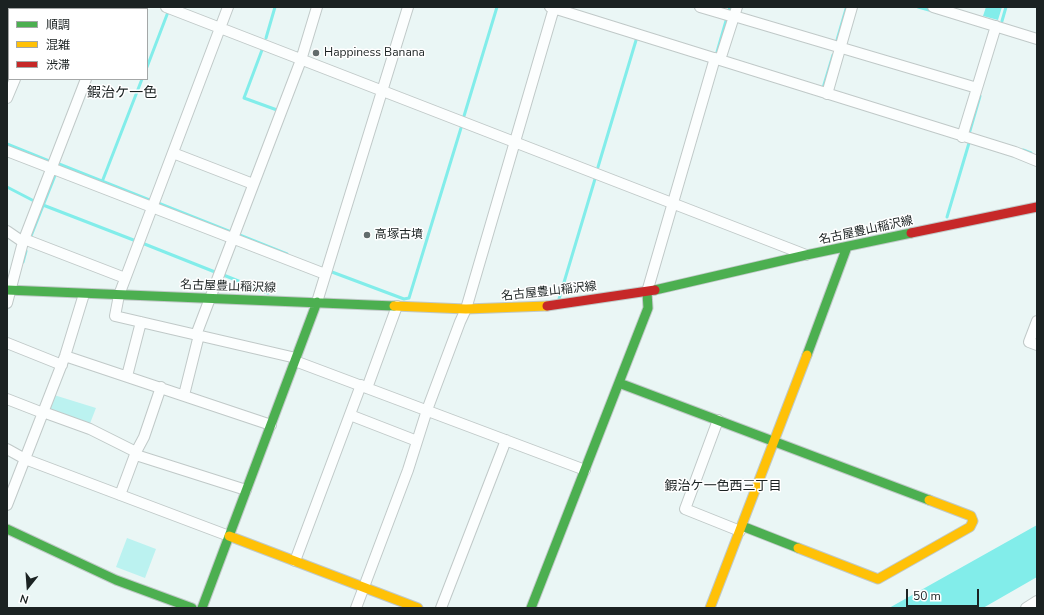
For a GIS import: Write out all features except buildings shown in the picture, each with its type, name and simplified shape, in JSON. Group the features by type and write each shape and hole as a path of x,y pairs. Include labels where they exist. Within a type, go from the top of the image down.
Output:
{"street":[{"path":"166,7 382,92 806,255"},
{"path":"228,7 221,29 125,278 119,295 115,316 295,359 585,470"},
{"path":"184,395 197,335 208,298 301,60 317,7"},
{"path":"202,608 317,302 408,7"},
{"path":"700,7 732,14 977,88"},
{"path":"827,94 852,7"},
{"path":"933,7 1037,39"},
{"path":"356,608 427,410 460,322 466,310 515,143 552,8 962,137 1015,152 1037,161"},
{"path":"531,608 648,308 647,292 732,14"},
{"path":"962,137 996,26"},
{"path":"7,98 15,80"},
{"path":"7,303 8,290 23,241 86,80"},
{"path":"7,150 326,274"},
{"path":"173,153 253,184"},
{"name":"名古屋豊山稲沢線","path":"8,290 317,302 466,310 540,307 647,292 806,255 1037,207"},
{"path":"7,232 23,241 125,278"},
{"path":"710,608 775,441 847,247"},
{"path":"7,505 64,360 84,294"},
{"path":"295,561 350,415 364,386 397,306"},
{"path":"1037,321 1028,342 1037,345"},
{"path":"127,376 141,322"},
{"path":"7,343 64,360 127,376 271,424"},
{"path":"619,383 775,441 971,516 973,525 878,579 684,510 718,420"},
{"path":"120,495 136,453 144,437 161,387"},
{"path":"7,399 90,429 136,453 246,490"},
{"path":"350,415 417,440"},
{"path":"441,608 506,440"},
{"path":"7,450 25,459 418,608"},
{"path":"7,529 116,580 192,608"},
{"path":"1026,608 1037,601"}],"shaded area":[{"path":"54,395 96,408 89,426 48,411"},
{"path":"127,538 156,549 145,578 116,567"}],"water":[{"path":"986,7 1002,7 998,20 983,16"},
{"path":"1037,525 1037,577 983,608 889,608"}],"waterway":[{"path":"266,38 275,7"},
{"path":"464,116 497,7"},
{"path":"717,52 730,7"},
{"path":"918,7 929,10"},
{"path":"1002,21 1006,7"},
{"path":"837,40 846,9"},
{"path":"148,64 168,12"},
{"path":"598,167 637,37"},
{"path":"262,50 244,98 277,110"},
{"path":"821,87 823,88 833,55"},
{"path":"102,182 142,80"},
{"path":"970,134 980,96"},
{"path":"332,272 404,299 409,298 461,128"},
{"path":"947,217 969,143"},
{"path":"7,144 49,161"},
{"path":"1023,150 1031,153"},
{"path":"59,164 152,201"},
{"path":"31,236 56,173"},
{"path":"559,299 595,179"},
{"path":"7,187 34,201"},
{"path":"158,203 231,232"},
{"path":"43,205 136,241"},
{"path":"237,234 287,254"},
{"path":"142,243 215,272"},
{"path":"23,262 26,251"},
{"path":"221,274 268,293"}],"traffic: fast":[{"path":"655,290 806,255 911,233"},
{"path":"807,355 847,247"},
{"path":"7,290 394,306"},
{"path":"531,608 648,308 647,292"},
{"path":"202,608 317,302"},
{"path":"619,383 929,500"},
{"path":"742,526 798,548"},
{"path":"7,529 116,580 192,608"}],"traffic: slow":[{"path":"394,306 466,309 547,306"},
{"path":"710,608 807,355"},
{"path":"798,548 878,579 970,527 973,521 971,516 929,500"},
{"path":"229,536 418,608"}],"traffic: jam":[{"path":"911,233 1037,207"},
{"path":"547,306 655,290"}],"place":[{"name":"Happiness Banana","path":"316,53"},
{"name":"高塚古墳","path":"367,235"}],"district":[{"name":"鍜治ケ一色","path":"122,94"},
{"name":"鍜治ケ一色西三丁目","path":"723,487"}]}
